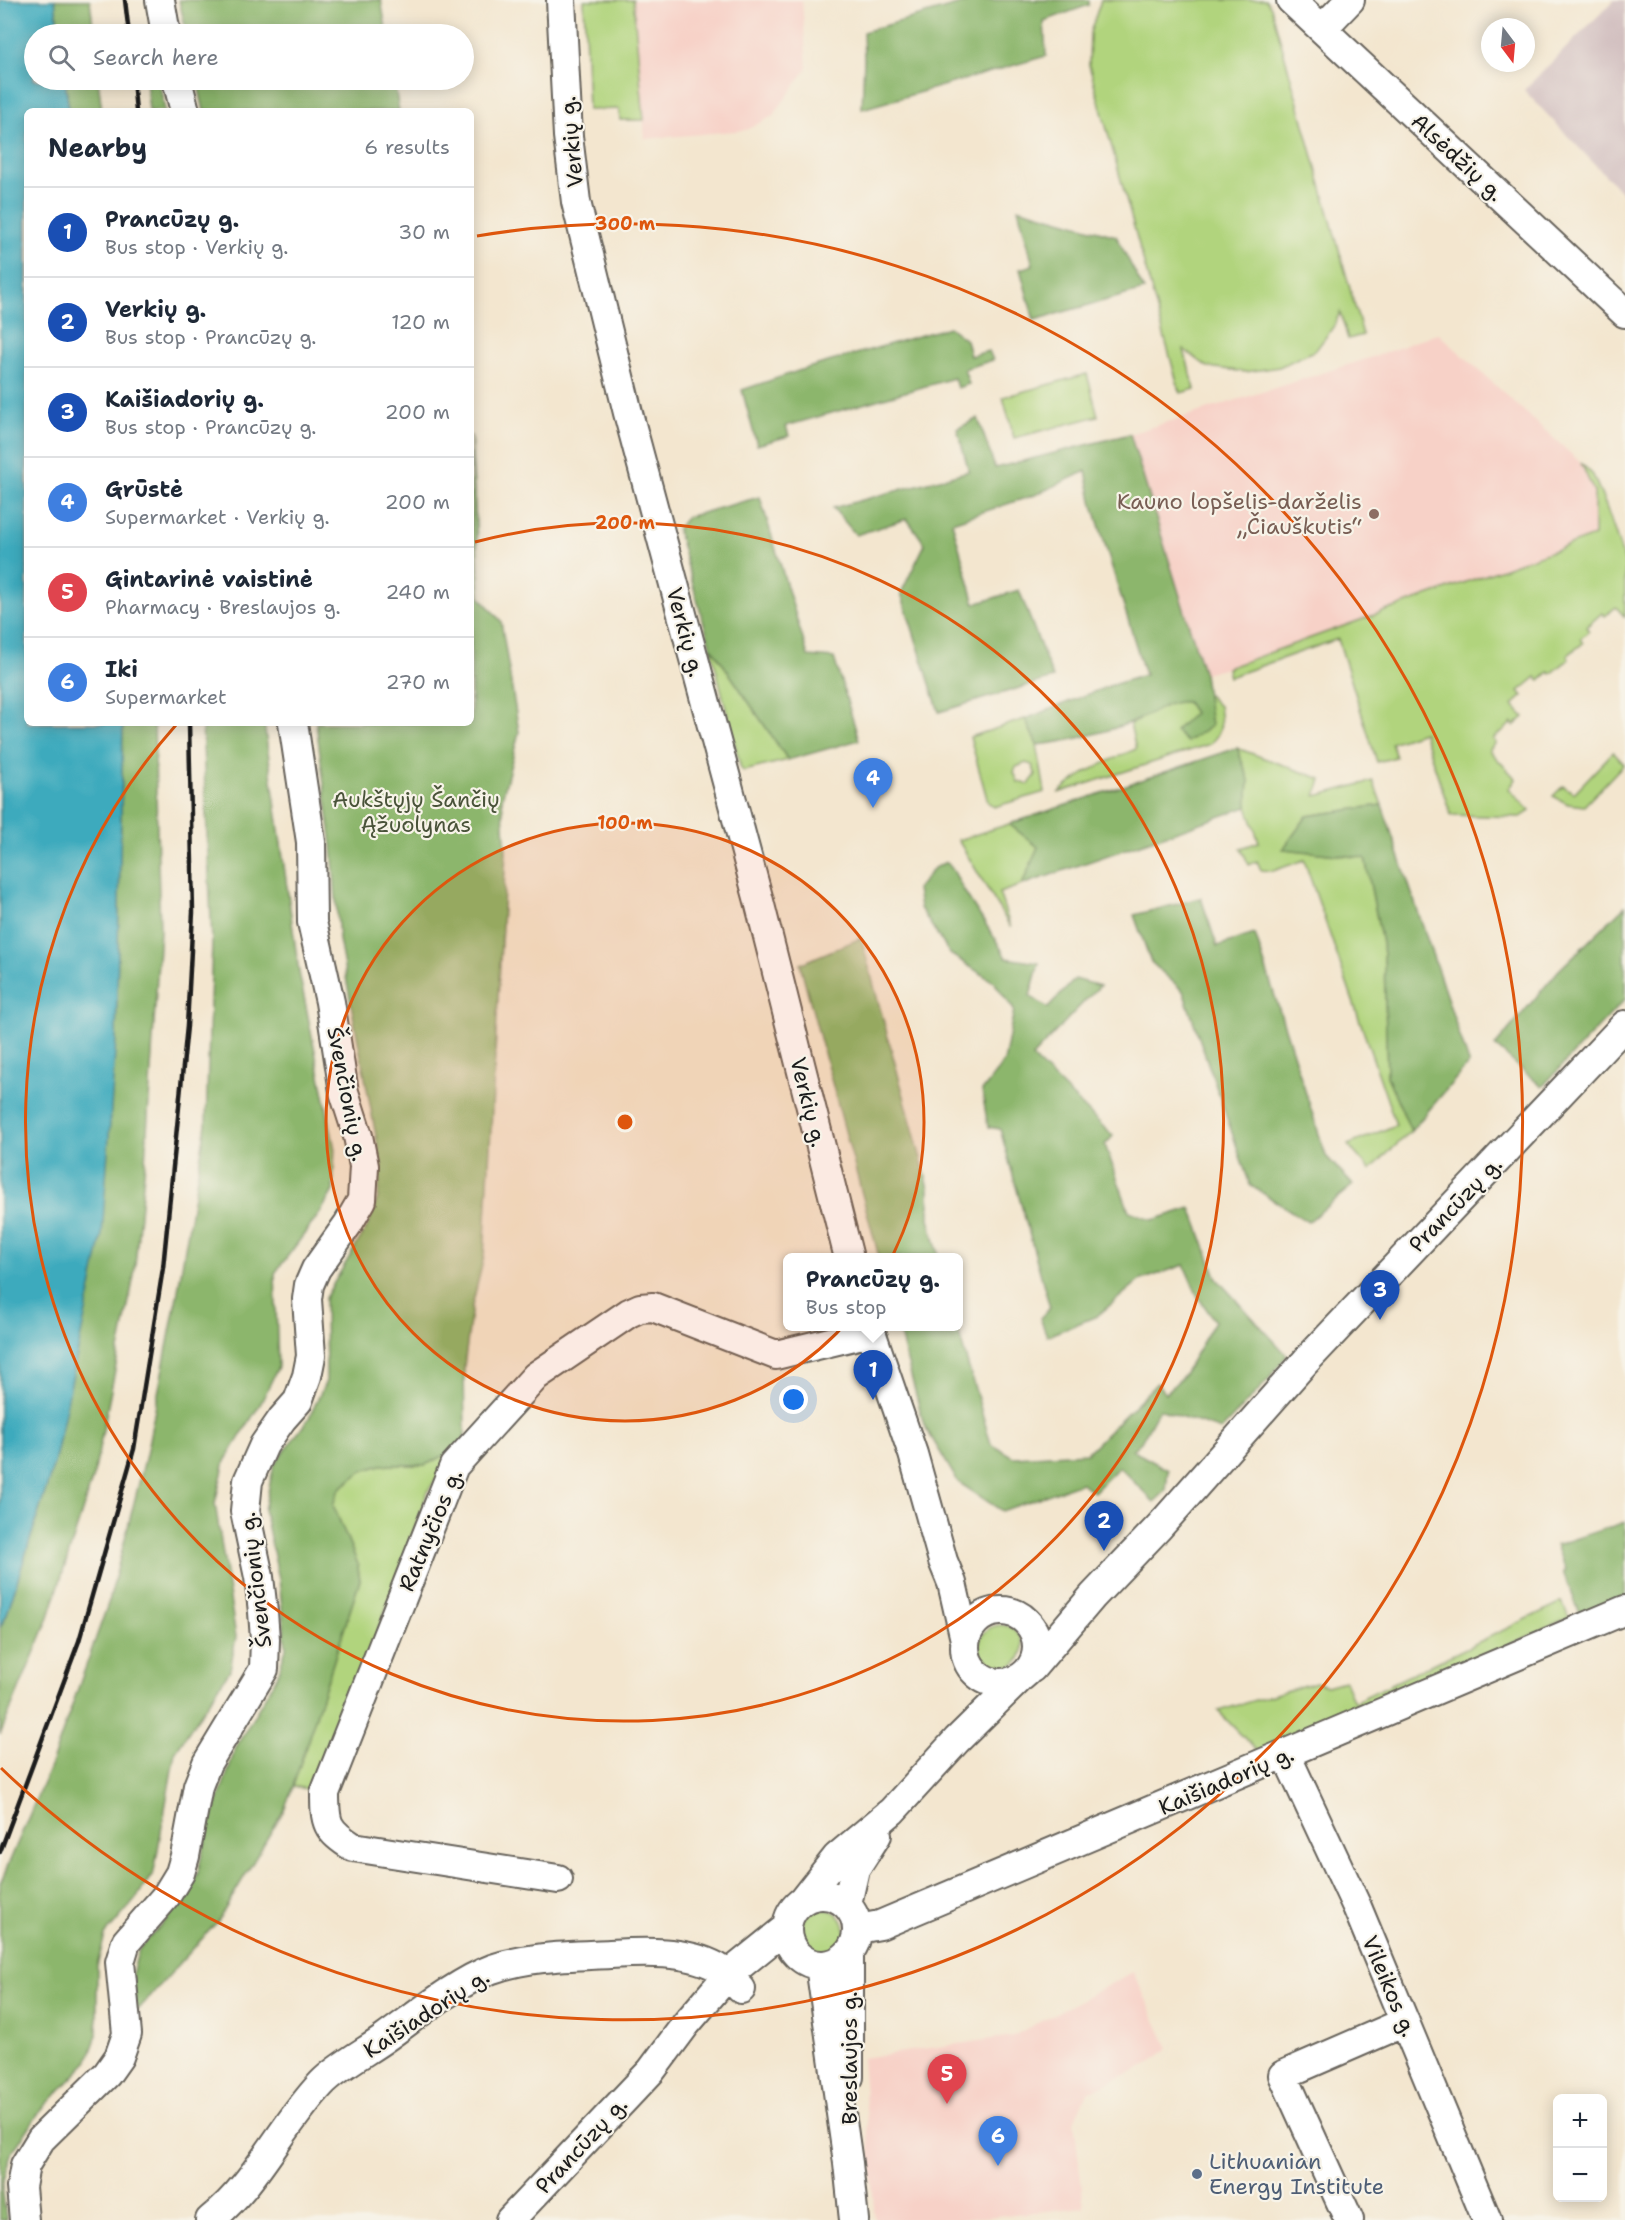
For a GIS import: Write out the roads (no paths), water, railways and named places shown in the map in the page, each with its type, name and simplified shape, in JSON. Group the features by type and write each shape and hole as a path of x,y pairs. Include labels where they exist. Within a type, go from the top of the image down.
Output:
{"street":[{"path":"160,0 164,24"},
{"name":"Verkių g.","path":"561,0 568,136 576,202 628,412 759,901 848,1253"},
{"name":"Alsėdžių g.","path":"1291,0 1625,313"},
{"path":"1322,29 1350,0"},
{"path":"180,90 184,108"},
{"name":"Švenčionių g.","path":"24,2220 21,2187 25,2165 41,2139 107,2074 119,2057 127,2034 120,1962 126,1942 166,1896 180,1873 198,1786 207,1763 264,1669 265,1639 262,1600 245,1511 248,1481 264,1445 298,1401 307,1376 311,1356 307,1299 312,1277 362,1200 364,1166 358,1136 344,1092 330,1002 312,922 311,842 293,726"},
{"name":"Prancūzų g.","path":"804,1899 837,1857 892,1811 957,1740 1025,1674 1306,1361 1625,1025"},
{"name":"Ratnyčios g.","path":"558,1879 352,1847 336,1836 325,1818 324,1793 454,1466 536,1376 639,1308 653,1307 776,1354 862,1331"},
{"path":"871,1331 913,1454 943,1561 952,1583 965,1640 966,1659 976,1674 992,1683 1010,1683 1025,1674 1038,1648 1032,1628 1025,1620 1008,1612 988,1613 974,1623 965,1640"},
{"path":"952,1583 971,1596 988,1613"},
{"name":"Prancūzų g.","path":"1025,1620 1059,1612 1093,1596"},
{"name":"Kaišiadorių g.","path":"851,1929 880,1925 1625,1610"},
{"name":"Prancūzų g.","path":"957,1740 974,1703 976,1674"},
{"name":"Vileikos g.","path":"1286,1755 1357,1906 1487,2220"},
{"name":"Prancūzų g.","path":"851,1929 855,1869 892,1811"},
{"path":"826,1894 837,1898 851,1929 840,1960 830,1964 809,1961 788,1939 786,1928 795,1907 804,1899 826,1894"},
{"name":"Prancūzų g.","path":"510,2220 651,2071 686,2024 734,1982 786,1928"},
{"name":"Breslaujos g.","path":"848,2163 851,1929"},
{"name":"Kaišiadorių g.","path":"210,2220 245,2188 288,2126 323,2082 426,2008 491,1969 539,1958 617,1953 672,1955 699,1960 717,1967 734,1982"},
{"name":"Prancūzų g.","path":"734,1982 769,1965 809,1961"},
{"name":"Breslaujos g.","path":"809,1961 848,2163 854,2220"},
{"path":"1349,2220 1283,2075 1405,2022"}],"water":[{"path":"0,0 55,0 58,24 24,24 24,90 66,90 69,108 24,108 24,726 123,726 116,1039 102,1235 55,1460 7,1614 0,1628"}],"railway":[{"path":"125,0 128,24"},
{"path":"134,90 136,108"},
{"path":"0,1852 79,1641 134,1449 163,1268 187,1026 193,912 189,726"}],"place":[{"name":"Kauno lopšelis-darželis „Čiauškutis“","path":"1374,514"},
{"name":"Grūstė","path":"873,808"},
{"name":"Kaišiadorių g.","path":"1380,1320"},
{"name":"Prancūzų g.","path":"873,1400"},
{"name":"Verkių g.","path":"1104,1551"},
{"name":"Gintarinė vaistinė","path":"947,2104"},
{"name":"Iki","path":"998,2166"},
{"name":"Lithuanian Energy Institute","path":"1197,2174"}],"park label":[{"name":"Aukštųjų Šančių Ąžuolynas","path":"416,812"}]}
